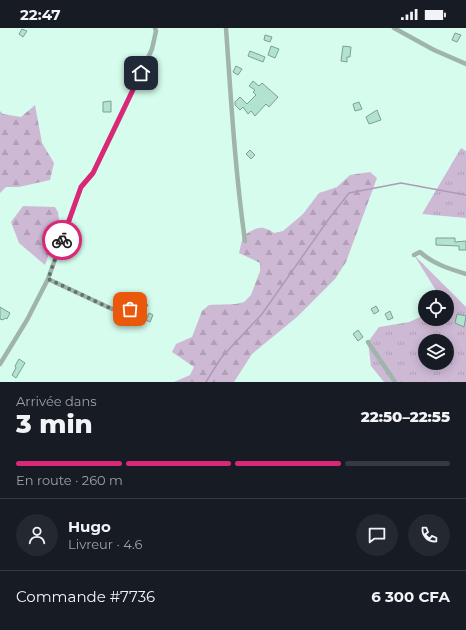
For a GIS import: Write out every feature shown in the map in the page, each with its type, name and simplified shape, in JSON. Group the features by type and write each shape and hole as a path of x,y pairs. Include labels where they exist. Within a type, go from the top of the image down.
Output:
{"street":[{"path":"0,364 27,320 48,279 81,187 93,173 129,100 152,49 156,31 155,28"},
{"path":"226,28 239,201 245,240"},
{"path":"394,28 434,50 466,64"},
{"path":"414,255 420,252 426,258 438,264 466,274"},
{"path":"48,279 112,309 120,307 140,312"},
{"path":"368,342 395,382"}],"green space":[{"path":"35,105 42,143 54,163 50,180 19,187 6,187 0,193 0,111 3,114 21,117"},
{"path":"461,148 466,151 466,218 422,214"},
{"path":"370,172 377,178 346,262 335,279 297,317 252,354 234,382 174,382 190,375 194,367 172,352 176,344 192,337 202,311 209,305 236,304 244,302 251,295 260,271 260,263 239,253 243,236 258,228 269,230 274,233 283,231 303,214 319,193 337,187 350,175"},
{"path":"23,206 55,207 58,212 60,229 45,265 19,243 11,222"},
{"path":"414,255 449,290 436,290"},
{"path":"454,295 466,307 466,382 384,382 371,366 368,342 379,327 409,322 418,318 418,326 454,326"}],"building":[{"path":"22,29 27,31 23,37 19,34"},
{"path":"455,33 461,35 457,42 452,40"},
{"path":"265,35 272,37 270,42 264,40"},
{"path":"271,46 279,49 275,58 268,55"},
{"path":"343,46 351,47 350,57 347,57 347,62 341,61"},
{"path":"250,51 265,57 263,62 248,56"},
{"path":"236,66 242,69 238,75 233,72"},
{"path":"253,81 259,86 262,83 278,97 269,107 266,104 255,116 251,111 248,114 243,107 240,110 235,105 235,102 240,97 247,104 256,95 253,92 255,90 249,86"},
{"path":"111,101 111,112 103,112 103,102"},
{"path":"359,102 362,109 355,111 353,104"},
{"path":"377,110 381,120 369,124 366,117"},
{"path":"250,150 255,155 251,159 246,154"},
{"path":"436,238 455,238 455,242 466,241 466,250 459,250 459,246 436,245"},
{"path":"140,300 148,305 145,310 137,305"},
{"path":"376,306 379,311 374,314 371,309"},
{"path":"0,307 10,313 7,319 0,319"},
{"path":"390,311 393,318 388,320 385,314"},
{"path":"149,313 153,315 150,322 146,320"},
{"path":"457,314 466,316 464,327 455,323"},
{"path":"132,316 139,320 136,326 128,322"},
{"path":"358,330 363,337 358,341 353,334"},
{"path":"19,359 25,363 16,378 12,375"}],"waterway":[{"path":"206,382 221,358 262,314 328,220 349,193 401,183 466,195"}],"way so far":[{"path":"62,240 48,279 112,309 120,307 130,309"}],"route":[{"path":"62,240 81,187 93,173 141,73"}]}
